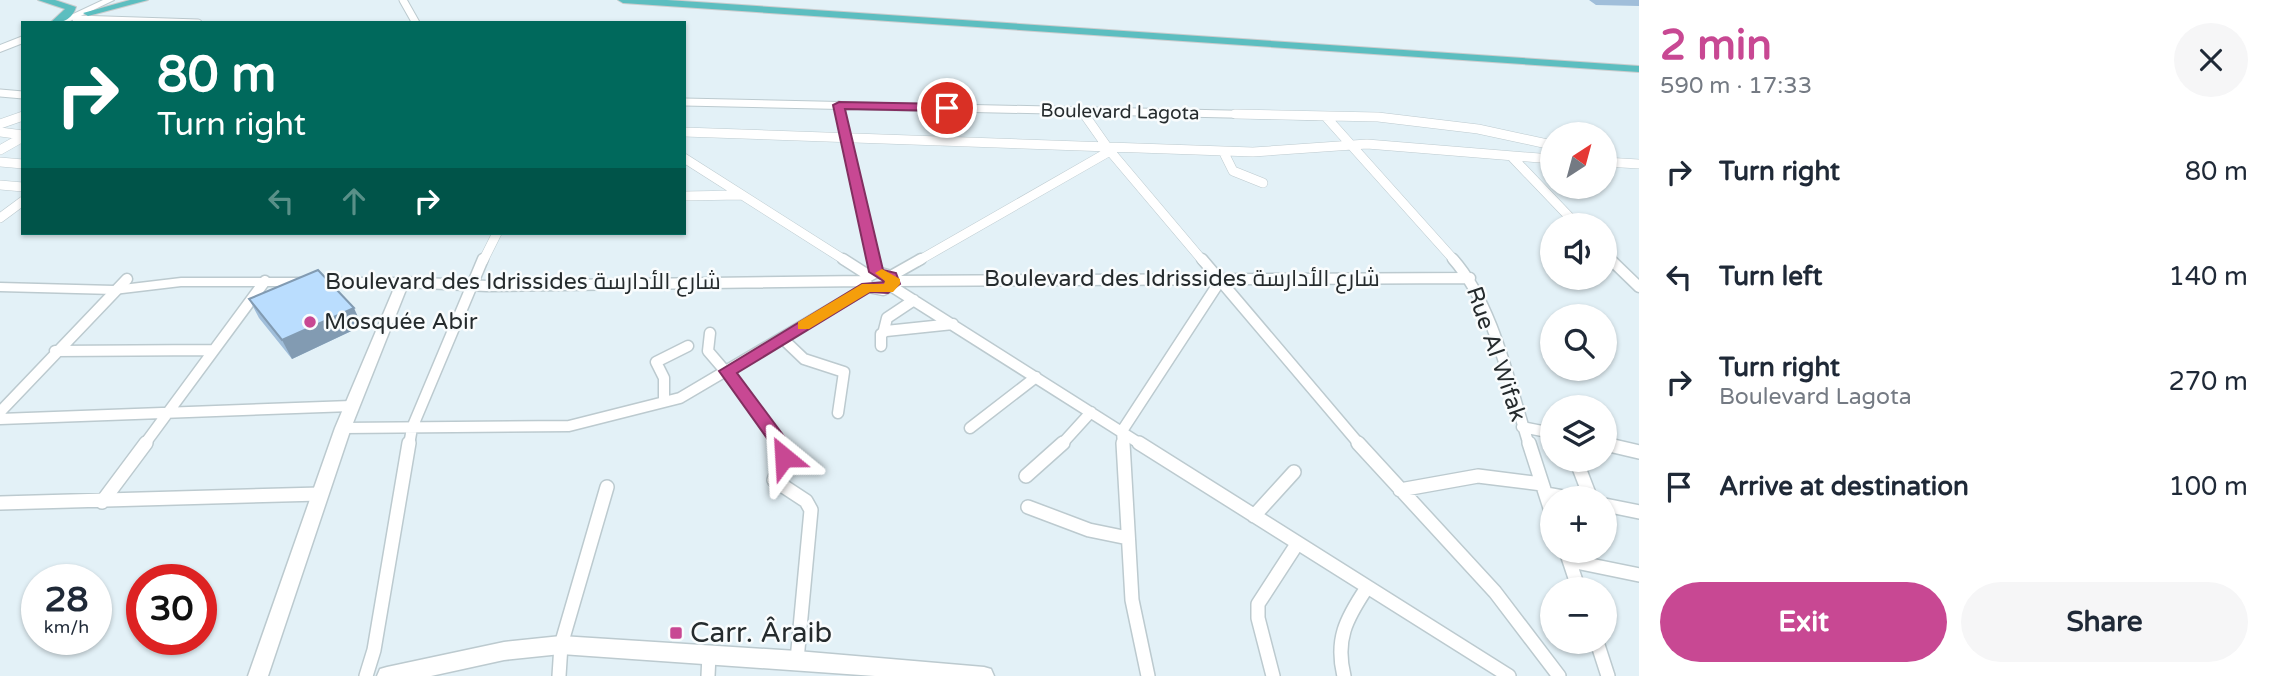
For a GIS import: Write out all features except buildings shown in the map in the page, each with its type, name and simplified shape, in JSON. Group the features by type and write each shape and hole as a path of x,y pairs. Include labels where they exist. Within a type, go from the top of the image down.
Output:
{"highway":[{"path":"43,0 110,0"},
{"path":"78,17 143,0"},
{"path":"623,0 1551,61 1639,58"},
{"path":"682,0 1639,69"},
{"path":"59,2 71,9 59,21"}],"main road":[{"path":"78,17 110,0"},
{"path":"78,17 117,0"},
{"path":"0,51 21,42"}],"street":[{"path":"403,0 415,21"},
{"path":"78,17 166,21"},
{"path":"0,93 21,95"},
{"name":"Boulevard Lagota","path":"686,102 1326,117 1433,122 1540,143"},
{"path":"839,105 869,279"},
{"path":"1082,111 1109,149 1219,279 1400,489 1495,592 1559,676"},
{"path":"1,126 21,117"},
{"name":"Rue Al Wifak","path":"1326,117 1470,278 1491,328 1543,486"},
{"path":"1,126 21,135"},
{"path":"686,132 1109,149 1223,151 1352,144 1540,158"},
{"path":"0,150 21,137"},
{"path":"686,159 883,290 892,281 1109,149"},
{"path":"1223,151 1233,171 1263,183"},
{"path":"4,162 21,154"},
{"path":"1511,156 1566,213"},
{"path":"1617,162 1639,164"},
{"path":"0,185 21,187"},
{"path":"686,196 742,195"},
{"path":"0,218 21,202"},
{"path":"366,676 374,650 412,428 470,285 496,235"},
{"path":"1617,266 1639,287"},
{"name":"Boulevard des Idrissides شارع الأدارسة","path":"0,278 162,287 181,282 265,281 470,285 869,279"},
{"name":"Boulevard des Idrissides شارع الأدارسة","path":"892,281 1470,278"},
{"path":"343,428 569,426 664,401 691,393 782,338 869,279 892,281 914,300 1366,589 1509,676"},
{"path":"1148,676 1132,600 1122,431 1219,279"},
{"path":"102,502 265,281"},
{"path":"258,676 351,406 403,282"},
{"path":"0,412 55,351 123,283"},
{"name":"Boulevard des Idrissides شارع الأدارسة","path":"0,287 123,283"},
{"path":"881,346 884,323 893,312 914,300"},
{"path":"884,330 953,324"},
{"path":"710,333 708,351 727,371 785,452 774,480 806,501 811,510 797,660"},
{"path":"782,338 804,359 844,372 838,413"},
{"path":"664,401 664,377 656,362 688,346"},
{"path":"55,351 214,350"},
{"path":"970,428 1036,377"},
{"path":"0,419 351,406"},
{"path":"1026,476 1050,457 1091,412"},
{"path":"1522,427 1540,431"},
{"path":"1617,447 1639,452"},
{"path":"1254,516 1294,472"},
{"path":"1400,489 1478,476 1540,488"},
{"path":"559,676 561,645 607,487"},
{"path":"0,503 320,494"},
{"path":"1028,507 1089,530 1128,538"},
{"path":"1617,507 1639,512"},
{"path":"1273,676 1258,618 1258,604 1297,544"},
{"path":"1594,563 1639,575"},
{"path":"1344,676 1338,653 1338,636 1366,589"},
{"path":"387,676 423,672 504,651 561,645 797,660 864,671 984,676"},
{"path":"708,676 709,654"},
{"path":"1601,654 1608,676"}],"slow traffic":[{"path":"804,325 868,287 888,289 893,284 891,276 882,273"}],"place":[{"name":"Mosquée Abir","path":"310,322"},
{"name":"Carr. Âraib","path":"676,633"}],"route":[{"path":"784,457 782,447 727,371 868,287 883,290 893,284 891,276 877,272 844,138 839,105 947,108"}]}
